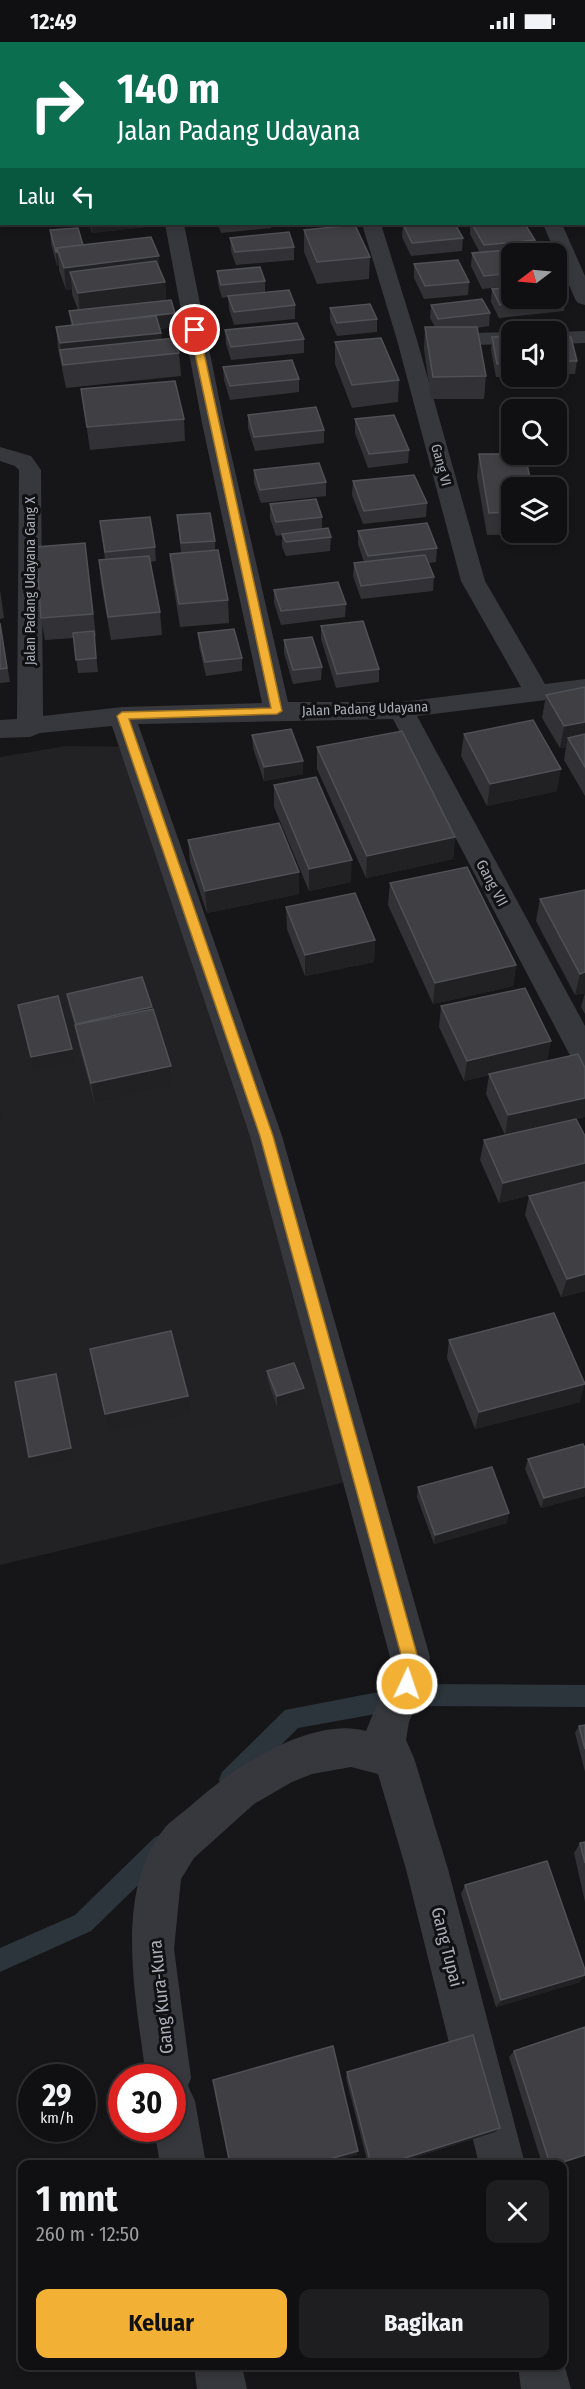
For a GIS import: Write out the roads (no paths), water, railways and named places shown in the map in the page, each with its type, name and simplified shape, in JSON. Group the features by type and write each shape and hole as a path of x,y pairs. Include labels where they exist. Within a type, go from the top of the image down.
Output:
{"street":[{"path":"174,225 213,423 277,711"},
{"name":"Gang VI","path":"371,225 407,340 473,581 538,694"},
{"path":"552,225 585,299"},
{"path":"567,338 585,338"},
{"path":"407,340 501,339"},
{"name":"Jalan Padang Udayana Gang X","path":"0,454 23,461 30,470 30,728"},
{"name":"Jalan Padang Udayana","path":"0,729 30,728 122,716 401,710 585,687"},
{"name":"Gang VII","path":"401,710 585,1054"},
{"path":"122,716 266,1136 410,1658 407,1684 389,1745"},
{"name":"Gang Kura-Kura","path":"167,2064 152,1949 161,1873 179,1843 240,1790 279,1767 312,1754 351,1747 389,1745"},
{"name":"Gang Tupai","path":"389,1745 427,1869 501,2160"},
{"path":"179,2142 182,2160"},
{"path":"219,2370 222,2389"},
{"path":"543,2370 546,2389"}],"waterway":[{"path":"230,1780 293,1718 420,1695 585,1696"},
{"path":"0,1960 83,1923 163,1845"}]}
